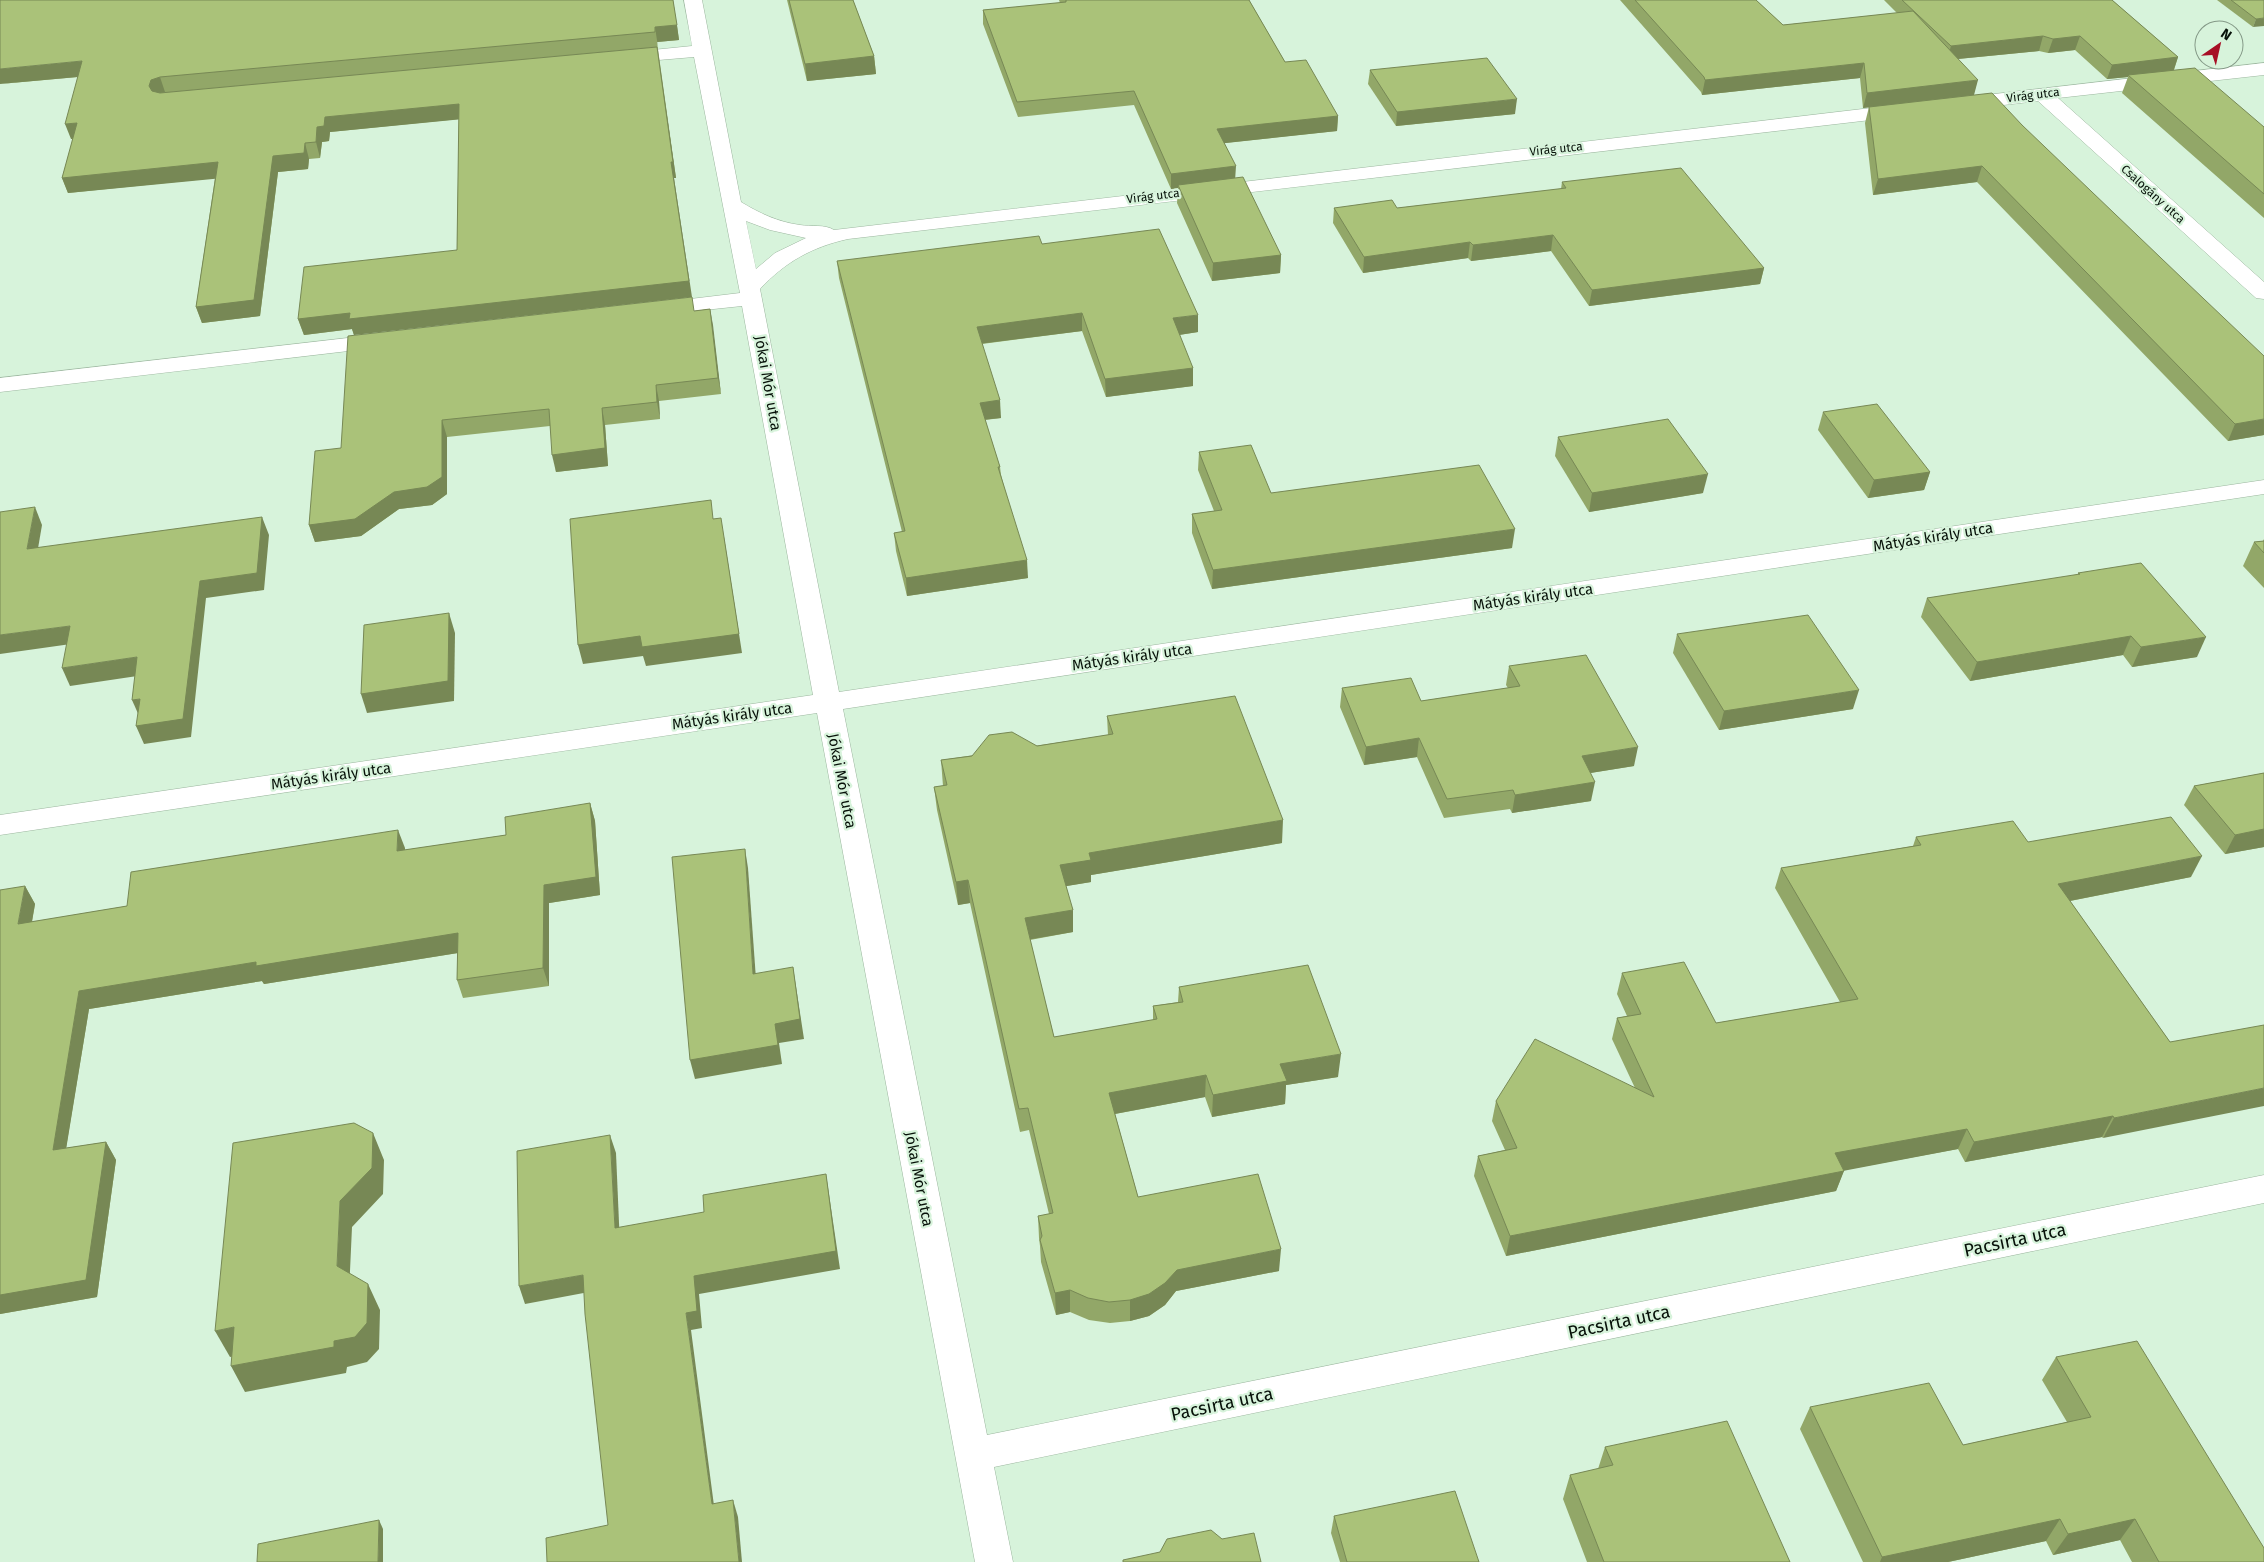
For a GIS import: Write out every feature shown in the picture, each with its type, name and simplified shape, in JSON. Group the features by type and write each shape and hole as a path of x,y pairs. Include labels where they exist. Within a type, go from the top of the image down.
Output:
{"street":[{"name":"Jókai Mór utca","path":"693,0 701,51 751,293 827,702 994,1562"},
{"path":"602,60 701,51"},
{"name":"Virág utca","path":"1943,106 2264,69"},
{"name":"Csalogány utca","path":"2042,94 2264,293"},
{"name":"Virág utca","path":"732,205 750,217 790,230 811,233 848,232 1923,108"},
{"name":"Virág utca","path":"751,293 766,268 786,253 804,244 848,232"},
{"path":"633,312 751,293"},
{"path":"0,385 406,338"},
{"name":"Mátyás király utca","path":"0,825 2264,487"},
{"name":"Pacsirta utca","path":"973,1455 2264,1189"}],"building":[{"path":"0,0 673,0 677,25 655,27 655,32 160,77 151,80 149,86 152,91 160,93 657,47 673,162 671,162 689,281 349,319 350,313 298,319 304,267 457,250 459,104 325,117 324,126 317,127 316,142 305,143 304,153 273,156 254,300 196,307 218,162 62,178 77,123 65,124 82,61 0,69"},
{"path":"789,0 853,0 874,56 805,64"},
{"path":"1066,0 1249,0 1285,62 1306,60 1338,116 1217,129 1236,166 1171,174 1134,91 1017,102 983,10 1066,2"},
{"path":"1635,0 1756,0 1783,25 1913,11 1978,80 1867,93 1864,63 1705,80"},
{"path":"1902,0 2112,0 2178,57 2112,65 2080,36 2053,39 2043,36 1951,46"},
{"path":"2231,0 2264,0 2264,18 2256,19"},
{"path":"1487,58 1517,99 1397,112 1370,70"},
{"path":"2194,68 2264,127 2264,194 2128,75"},
{"path":"1992,93 2022,125 2264,356 2264,419 2235,424 1982,166 1878,179 1869,107"},
{"path":"1681,168 1764,268 1592,290 1553,235 1473,245 1470,242 1364,257 1334,208 1392,200 1397,208 1566,188 1562,182"},
{"path":"1243,177 1281,255 1213,263 1178,185"},
{"path":"1159,229 1198,315 1173,318 1193,368 1105,379 1082,313 977,327 1000,400 980,403 1027,560 906,578 894,533 905,531 837,261 1039,236 1042,244"},
{"path":"692,297 694,311 710,309 718,378 656,385 657,402 602,408 605,448 552,455 549,409 442,420 442,477 427,487 394,492 355,519 309,525 315,451 341,448 348,336"},
{"path":"1877,404 1930,472 1874,480 1823,412"},
{"path":"1668,419 1708,474 1592,493 1558,437"},
{"path":"1251,445 1271,493 1479,465 1515,529 1213,570 1192,514 1222,510 1199,452"},
{"path":"711,500 713,519 721,518 739,634 642,647 640,636 578,645 570,519"},
{"path":"35,507 27,549 262,517 257,573 200,581 183,719 136,726 140,699 132,700 137,657 62,668 70,626 0,635 0,512"},
{"path":"2264,541 2264,553 2254,542"},
{"path":"2141,563 2206,637 2141,647 2131,636 1977,662 1927,598 2080,574 2078,573"},
{"path":"449,613 448,681 361,694 364,625"},
{"path":"1808,615 1859,690 1724,711 1677,634"},
{"path":"1586,655 1638,747 1582,756 1595,782 1515,795 1513,790 1447,799 1419,738 1366,747 1342,688 1411,678 1421,701 1520,686 1509,666"},
{"path":"1235,696 1283,820 1089,853 1091,860 1060,865 1073,910 1025,918 1054,1037 1157,1019 1153,1006 1183,1002 1179,987 1308,965 1341,1054 1280,1064 1287,1081 1213,1095 1206,1075 1109,1093 1138,1197 1258,1174 1281,1249 1177,1270 1165,1283 1149,1294 1130,1300 1109,1302 1088,1298 1070,1290 1055,1293 1040,1240 1042,1236 1038,1216 1053,1213 1028,1108 1019,1109 968,880 956,882 934,787 947,785 941,760 972,756 989,735 1012,732 1037,746 1113,734 1107,716"},
{"path":"2264,773 2264,829 2235,835 2194,786"},
{"path":"590,803 596,877 544,885 543,968 457,980 458,933 256,966 256,962 79,991 53,1150 106,1142 86,1280 0,1295 0,890 25,886 18,924 127,906 131,872 398,830 397,851 506,835 505,817"},
{"path":"2171,817 2202,856 2058,884 2170,1042 2264,1025 2264,1088 2114,1118 2113,1116 1974,1142 1967,1129 1835,1153 1844,1171 1510,1236 1478,1156 1517,1148 1496,1101 1535,1039 1654,1097 1617,1018 1641,1014 1622,973 1684,962 1716,1023 1858,999 1781,868 1921,845 1916,837 2013,821 2028,842"},
{"path":"745,849 753,974 793,967 800,1019 775,1024 778,1045 690,1060 672,857"},
{"path":"354,1123 373,1133 372,1168 340,1201 337,1266 368,1284 367,1323 355,1337 334,1341 334,1347 231,1366 234,1327 215,1331 233,1143"},
{"path":"610,1135 615,1228 704,1212 703,1195 826,1174 836,1251 694,1276 697,1311 686,1313 712,1504 733,1500 739,1562 547,1562 546,1538 608,1525 585,1314 583,1275 519,1286 517,1151"},
{"path":"2137,1341 2264,1548 2264,1562 2159,1562 2135,1519 2068,1534 2060,1519 1882,1557 1810,1407 1929,1383 1963,1445 2091,1417 2056,1357"},
{"path":"1727,1421 1790,1562 1604,1562 1570,1475 1613,1465 1605,1447"},
{"path":"1455,1491 1479,1562 1347,1562 1334,1516"},
{"path":"379,1520 378,1562 257,1562 258,1544"},
{"path":"1211,1530 1222,1539 1254,1533 1261,1562 1123,1562 1123,1560 1160,1552 1167,1539"}]}
